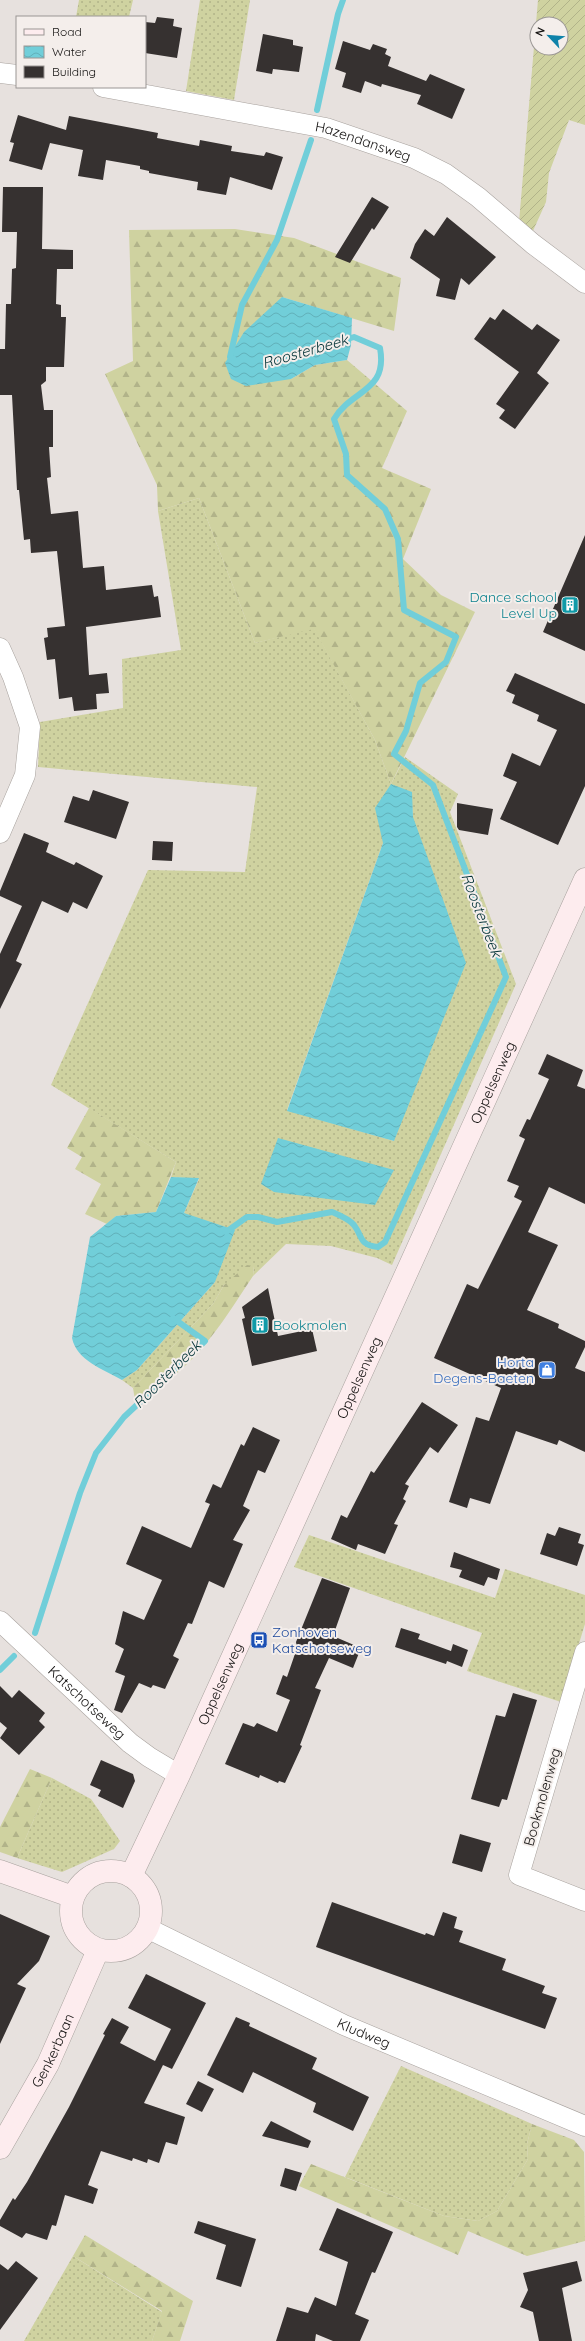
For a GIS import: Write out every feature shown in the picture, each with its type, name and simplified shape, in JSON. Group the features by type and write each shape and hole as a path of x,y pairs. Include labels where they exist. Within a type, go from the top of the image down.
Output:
{"street":[{"path":"0,72 16,75"},
{"name":"Hazendansweg","path":"108,88 326,128 414,158 446,174 478,197 533,244 585,283"},
{"path":"0,648 13,677 30,727 25,775 0,833"},
{"name":"Oppelsenweg","path":"130,1876 179,1775 585,879"},
{"name":"Katschotseweg","path":"0,1621 130,1743 149,1757 179,1775"},
{"name":"Bookmolenweg","path":"585,1652 519,1875 585,1901"},
{"path":"0,1871 73,1897"},
{"path":"114,1871 130,1876 140,1883 147,1893 151,1905 151,1917 147,1928 139,1940 126,1948 112,1952 98,1950 84,1942 74,1928 70,1913 73,1897 82,1882 97,1873 114,1871"},
{"name":"Kludweg","path":"147,1928 344,2025 585,2126"},
{"name":"Genkerbaan","path":"0,2148 48,2064 98,1950"}],"green space":[{"path":"79,0 133,0 129,16 76,16"},
{"path":"200,0 250,0 234,100 186,91"},
{"path":"538,0 585,0 585,125 569,120 549,173 546,202 532,233 519,222 533,56 569,56 569,16 537,16"},
{"path":"235,229 294,238 401,278 394,331 282,297 291,379 315,365 347,360 407,411 382,468 431,489 403,559 441,595 475,612 391,784 375,740 314,629 255,643 199,498 158,511 157,485 105,374 133,361 129,230"},
{"path":"199,498 255,643 314,628 375,740 391,784 405,757 458,794 450,812 516,984 392,1265 377,1258 331,1246 286,1244 253,1276 254,1266 224,1285 213,1304 133,1388 122,1380 137,1370 215,1282 184,1213 199,1179 171,1177 176,1162 51,1085 148,870 245,872 257,787 38,767 40,722 123,708 122,659 181,650 158,511","holes":["411,792 413,817 394,1141 287,1110 383,843"]},
{"path":"89,1108 176,1162 156,1212 116,1216 107,1224 85,1214 101,1184 75,1169 82,1157 67,1148"},
{"path":"247,1265 254,1266 253,1276 229,1313 203,1347 189,1363 173,1377 135,1400 133,1388 213,1304 224,1285"},
{"path":"309,1535 495,1598 505,1569 585,1595 585,1624 561,1702 467,1671 482,1633 294,1567"},
{"path":"30,1769 52,1778 17,1858 0,1852 0,1827"},
{"path":"52,1778 91,1799 120,1841 114,1849 62,1872 17,1858"},
{"path":"401,2066 532,2124 527,2144 528,2159 497,2211 478,2221 444,2216 345,2177"},
{"path":"532,2124 574,2140 584,2152 585,2241 527,2256 468,2231 458,2255 299,2186 311,2164 444,2216 478,2221 497,2211 528,2159 527,2144"},
{"path":"85,2235 193,2301 180,2341 152,2341 162,2311 73,2256"},
{"path":"73,2256 162,2312 152,2341 24,2341"}],"water":[{"path":"282,297 352,318 351,345 347,360 315,365 291,379 246,386 231,379 225,363 244,332"},
{"path":"391,784 412,792 413,817 466,963 394,1141 287,1111 383,843 375,808"},
{"path":"278,1138 394,1170 375,1205 274,1192 261,1184"},
{"path":"171,1177 199,1178 184,1213 235,1230 215,1282 137,1370 122,1380 92,1364 79,1353 72,1338 90,1237 116,1216 156,1212"}],"building":[{"path":"157,17 174,19 173,26 182,28 177,58 146,53 146,22 155,23"},
{"path":"263,34 293,40 293,45 303,47 299,72 273,69 272,74 256,71"},
{"path":"343,41 370,50 373,44 387,49 385,54 391,57 388,66 426,81 430,74 465,89 452,119 417,104 421,95 382,84 381,87 365,81 361,93 342,87 346,73 335,69"},
{"path":"18,115 66,130 69,116 158,133 157,138 199,146 200,140 232,146 231,151 264,156 266,152 283,157 272,190 230,177 226,195 197,190 198,182 149,173 149,171 140,169 140,166 106,160 103,180 78,176 83,150 50,143 42,170 9,161 14,143 10,142"},
{"path":"3,187 43,187 42,249 73,250 73,269 57,269 56,304 61,305 61,317 66,317 64,367 46,367 46,381 41,385 44,410 53,410 53,447 49,447 51,477 47,478 51,514 78,511 83,568 104,566 106,590 152,585 154,597 158,596 161,617 86,627 89,675 107,673 109,693 96,694 97,709 74,711 72,697 59,699 55,659 47,660 44,638 48,637 47,628 65,626 57,551 31,553 30,539 24,540 19,490 17,490 12,395 0,395 0,349 5,349 6,304 11,304 12,269 16,268 17,232 2,232"},
{"path":"372,197 389,207 374,230 372,228 350,263 335,257"},
{"path":"447,217 496,257 469,285 461,278 455,300 436,296 440,279 410,258 415,244 425,229 434,236"},
{"path":"503,309 532,330 537,324 560,340 537,373 549,383 515,429 499,418 505,410 496,404 519,372 474,339 490,317 495,320"},
{"name":"Dance school Level Up","path":"585,535 585,651 543,632"},
{"path":"515,673 585,704 585,786 558,845 500,819 517,782 503,776 512,753 540,766 557,730 537,721 539,715 512,703 515,695 506,691"},
{"path":"93,790 129,802 116,839 64,822 73,796 89,801"},
{"path":"457,803 493,809 488,835 459,830 457,827"},
{"path":"24,833 49,843 46,852 74,865 76,862 103,876 87,909 73,902 68,913 42,901 16,961 22,964 0,1009 0,954 22,906 0,896 0,891"},
{"path":"153,841 173,842 172,861 152,860"},
{"path":"547,1054 583,1070 577,1086 585,1089 585,1204 549,1187 528,1232 558,1245 527,1310 559,1324 558,1328 585,1341 585,1347 575,1368 585,1372 585,1452 559,1440 557,1445 516,1431 490,1504 470,1498 467,1508 449,1502 476,1417 489,1421 501,1388 434,1358 467,1284 478,1289 522,1201 514,1197 519,1186 507,1181 525,1139 519,1136 527,1119 530,1120 549,1079 538,1074"},
{"name":"Bookmolen","path":"268,1288 278,1336 312,1329 317,1351 252,1366 242,1319 245,1318 242,1307"},
{"path":"422,1402 458,1425 438,1453 430,1447 405,1484 409,1486 403,1499 406,1501 394,1524 398,1525 385,1554 358,1544 356,1550 331,1539 341,1515 347,1518 371,1471 374,1473"},
{"path":"253,1427 280,1440 265,1473 258,1470 243,1506 250,1510 233,1540 243,1544 224,1588 209,1581 192,1624 188,1623 173,1656 179,1659 165,1689 153,1685 151,1688 139,1683 122,1713 114,1710 125,1676 115,1672 124,1649 115,1644 123,1611 144,1620 162,1580 126,1564 142,1526 191,1548 210,1504 205,1502 213,1484 221,1488 241,1444 244,1446"},
{"path":"559,1527 581,1534 578,1543 584,1545 577,1566 540,1554 547,1533 555,1536"},
{"path":"454,1552 500,1569 497,1580 488,1577 484,1586 459,1577 462,1570 450,1567"},
{"path":"322,1578 350,1588 333,1636 361,1648 353,1668 329,1658 315,1688 321,1690 300,1745 302,1746 285,1783 279,1781 278,1783 260,1775 259,1778 225,1764 243,1723 254,1727 257,1723 277,1732 290,1700 276,1694 283,1675 287,1677 297,1648 296,1642"},
{"path":"401,1628 420,1634 418,1639 451,1651 453,1644 468,1650 462,1667 447,1661 446,1664 395,1647"},
{"path":"0,1686 12,1698 19,1690 45,1713 39,1721 45,1727 19,1755 0,1738 7,1728 0,1722"},
{"path":"513,1693 537,1700 507,1800 502,1799 499,1807 471,1799 496,1715 505,1717"},
{"path":"101,1760 133,1774 135,1781 123,1808 98,1796 101,1790 90,1785"},
{"path":"460,1834 491,1843 482,1872 452,1863"},
{"path":"332,1902 425,1935 426,1933 434,1936 443,1912 457,1917 454,1928 463,1931 459,1942 506,1959 502,1970 545,1986 542,1993 557,1998 545,2029 316,1947"},
{"path":"0,1914 50,1936 39,1961 17,1984 26,1988 0,2044"},
{"path":"146,1974 206,2003 172,2069 163,2065 144,2103 185,2117 177,2145 166,2142 159,2163 148,2159 147,2163 133,2158 132,2161 101,2151 88,2185 98,2189 93,2204 65,2195 56,2226 52,2225 47,2240 26,2233 22,2238 0,2226 0,2220 13,2198 15,2200 27,2182 69,2107 112,2018 129,2027 120,2043 155,2061 171,2029 128,2008"},
{"path":"236,2017 250,2023 249,2026 317,2058 312,2069 369,2097 353,2131 313,2112 316,2103 253,2072 243,2093 207,2075"},
{"path":"198,2081 214,2089 202,2112 186,2104"},
{"path":"271,2121 311,2141 308,2148 262,2136"},
{"path":"285,2168 302,2173 296,2191 280,2186"},
{"path":"337,2208 393,2232 375,2273 372,2272 355,2314 369,2320 360,2341 333,2341 316,2334 315,2341 276,2341 287,2307 308,2313 315,2297 336,2306 348,2262 319,2250"},
{"path":"198,2221 256,2239 241,2287 216,2279 226,2245 194,2233"},
{"path":"16,2261 38,2278 0,2330 0,2264 8,2270"},
{"path":"577,2261 582,2281 562,2288 572,2341 539,2341 533,2312 520,2307 528,2290 523,2273"}],"waterway":[{"name":"Roosterbeek","path":"317,110 338,14 343,0"},
{"name":"Roosterbeek","path":"233,358 230,357 242,305 277,240 311,140"},
{"name":"Roosterbeek","path":"226,1232 247,1217 258,1217 277,1222 332,1212 344,1217 352,1223 364,1242 378,1247 385,1242 506,977 433,785 394,754 406,731 420,683 446,662 456,637 404,610 398,539 385,509 347,475 346,454 334,419 341,409 374,382 379,373 381,362 380,348 354,337 344,340"},
{"name":"Roosterbeek","path":"35,1633 80,1493 96,1453 124,1417 205,1341 173,1318"},
{"name":"Roosterbeek","path":"0,1670 14,1656"}],"place":[{"name":"Dance school Level Up","path":"570,605"},
{"name":"Bookmolen","path":"260,1325"},
{"name":"Horta Degens-Baeten","path":"547,1370"},
{"name":"Zonhoven Katschotseweg","path":"259,1640"}]}
